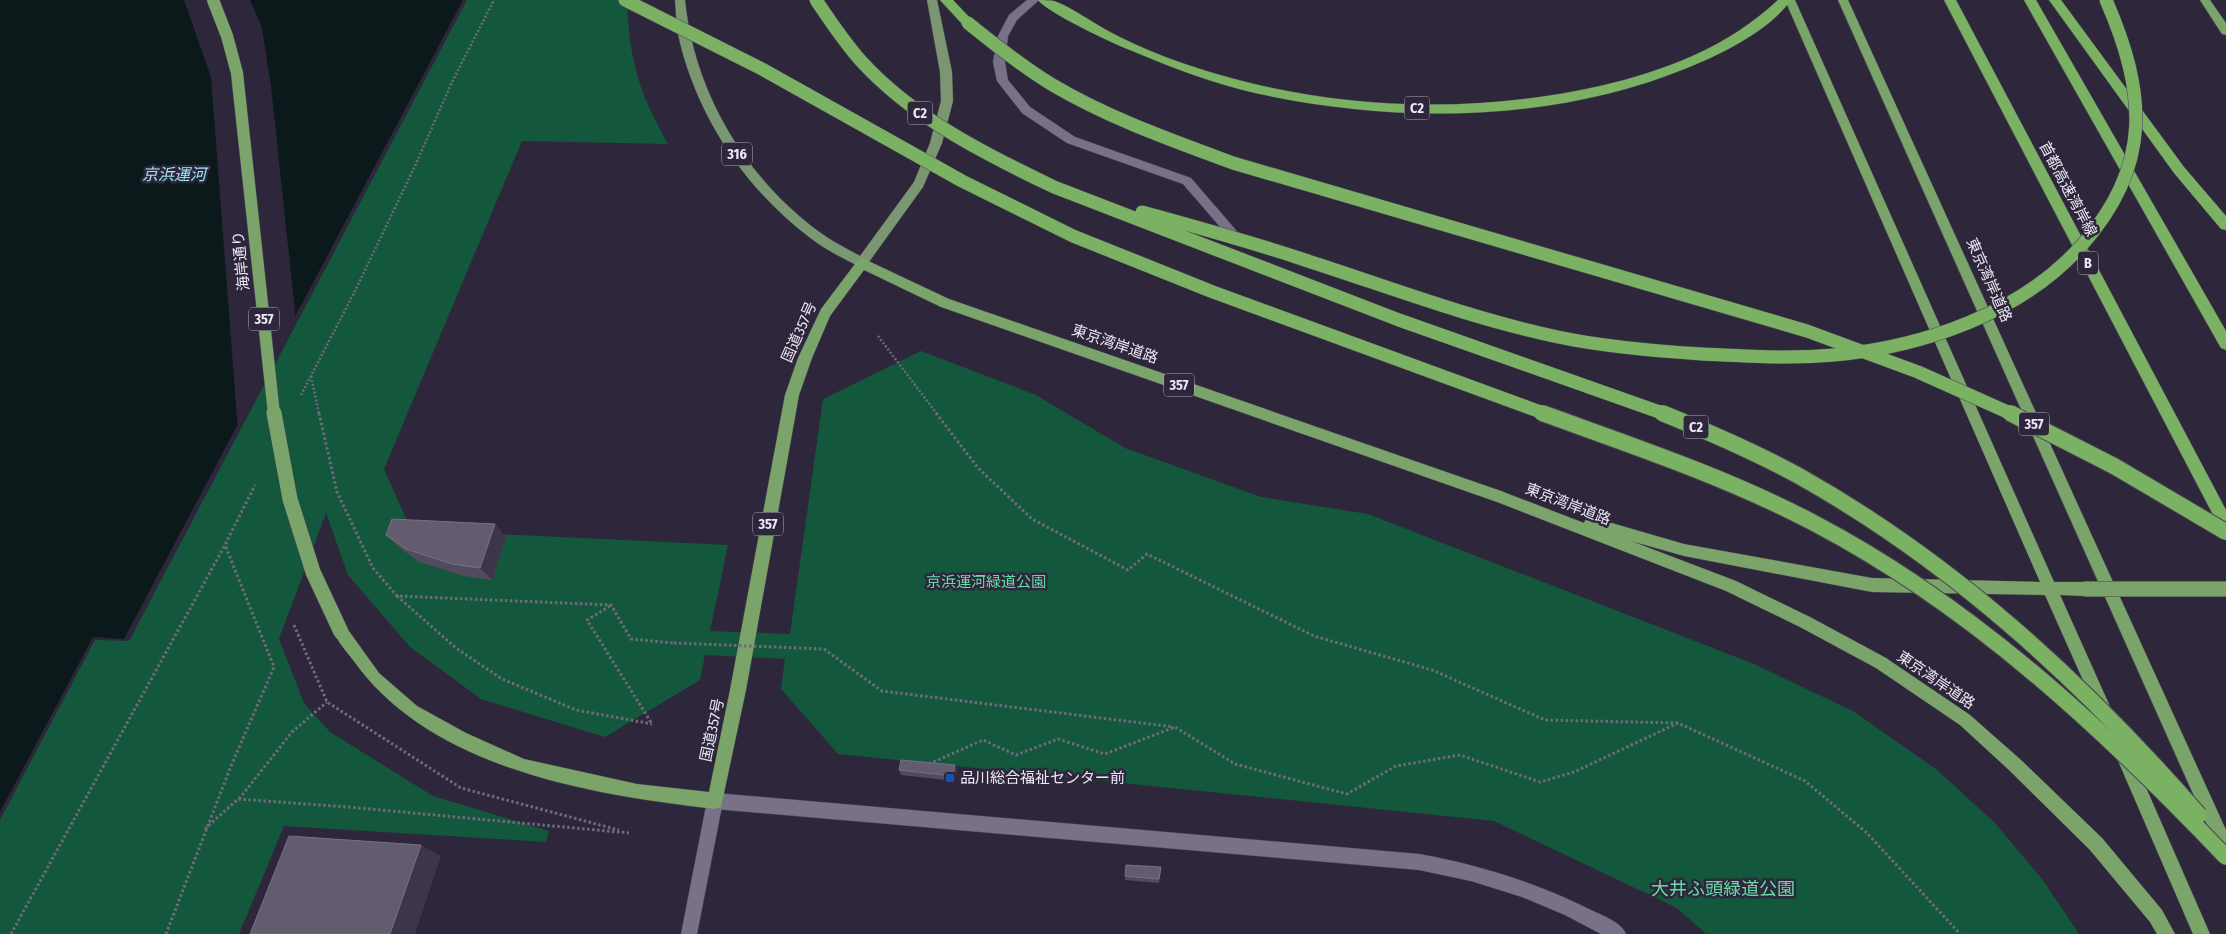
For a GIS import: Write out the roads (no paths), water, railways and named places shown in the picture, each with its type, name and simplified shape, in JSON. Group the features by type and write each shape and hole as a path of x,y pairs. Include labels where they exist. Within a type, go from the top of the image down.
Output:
{"highway":[{"name":"海岸通り","path":"213,0 227,36 237,73 274,415 290,499 313,572 341,632 374,678 412,710 460,738 523,766 637,792 715,801"},
{"path":"625,0 713,43 778,78 958,180 1073,236 1236,300 1650,452 1772,504 1842,538 1900,573 2018,659 2137,767 2185,813 2226,857"},
{"name":"C2","path":"816,0 850,49 879,80 914,109 977,149 1054,187 1412,325 1672,416 1734,443 1799,476 1864,515 1922,555 1986,604 2041,652 2110,717 2165,774 2226,849"},
{"path":"946,0 968,23 1005,53 1052,84 1101,110 1164,137 1233,163 1768,319 1915,370 1993,403 2072,442 2154,488 2226,532"},
{"name":"C2","path":"1044,0 1108,37 1154,57 1257,89 1313,100 1376,106 1436,108 1496,106 1558,100 1660,74 1704,56 1740,37 1773,13 1785,0"},
{"path":"1790,0 2202,934"},
{"name":"東京湾岸道路","path":"1843,0 2226,849"},
{"name":"首都高速湾岸線","path":"1950,0 2226,525"},
{"path":"2030,0 2226,344"},
{"path":"2055,0 2180,170 2226,225"},
{"name":"C2","path":"1054,187 1237,238 1482,319 1544,334 1608,346 1744,357 1836,354 1891,346 1952,328 1994,311 2032,290 2062,267 2087,241 2109,211 2124,182 2134,144 2137,108 2121,38 2106,0"},
{"path":"2205,2 2226,31"},
{"name":"東京湾岸道路","path":"862,263 945,303 1501,497 1731,586 1806,622 1881,663 1965,720 2015,765 2096,844 2156,916 2167,934"},
{"name":"国道357号","path":"715,801 738,690 792,395 825,313 862,263"},
{"path":"1501,497 1684,550 1872,585 2050,589 2226,589"}],"main road":[{"name":"316","path":"680,0 680,10 689,57 706,104 746,167 774,201 813,234 862,263"},
{"path":"862,263 918,184 936,143 947,101 946,72 932,0"}],"street":[{"path":"1034,0 1013,18 1003,36 999,62 1003,81 1026,110 1071,140 1187,181 1237,238"},
{"path":"689,934 715,801 1418,862 1506,882 1596,920 1618,934"}],"water":[{"name":"京浜運河","path":"0,0 463,0 124,639 93,637 0,812"}],"place":[{"name":"品川総合福祉センター前","path":"950,778"}],"park label":[{"name":"京浜運河緑道公園","path":"986,582"},
{"name":"大井ふ頭緑道公園","path":"1723,889"}]}
